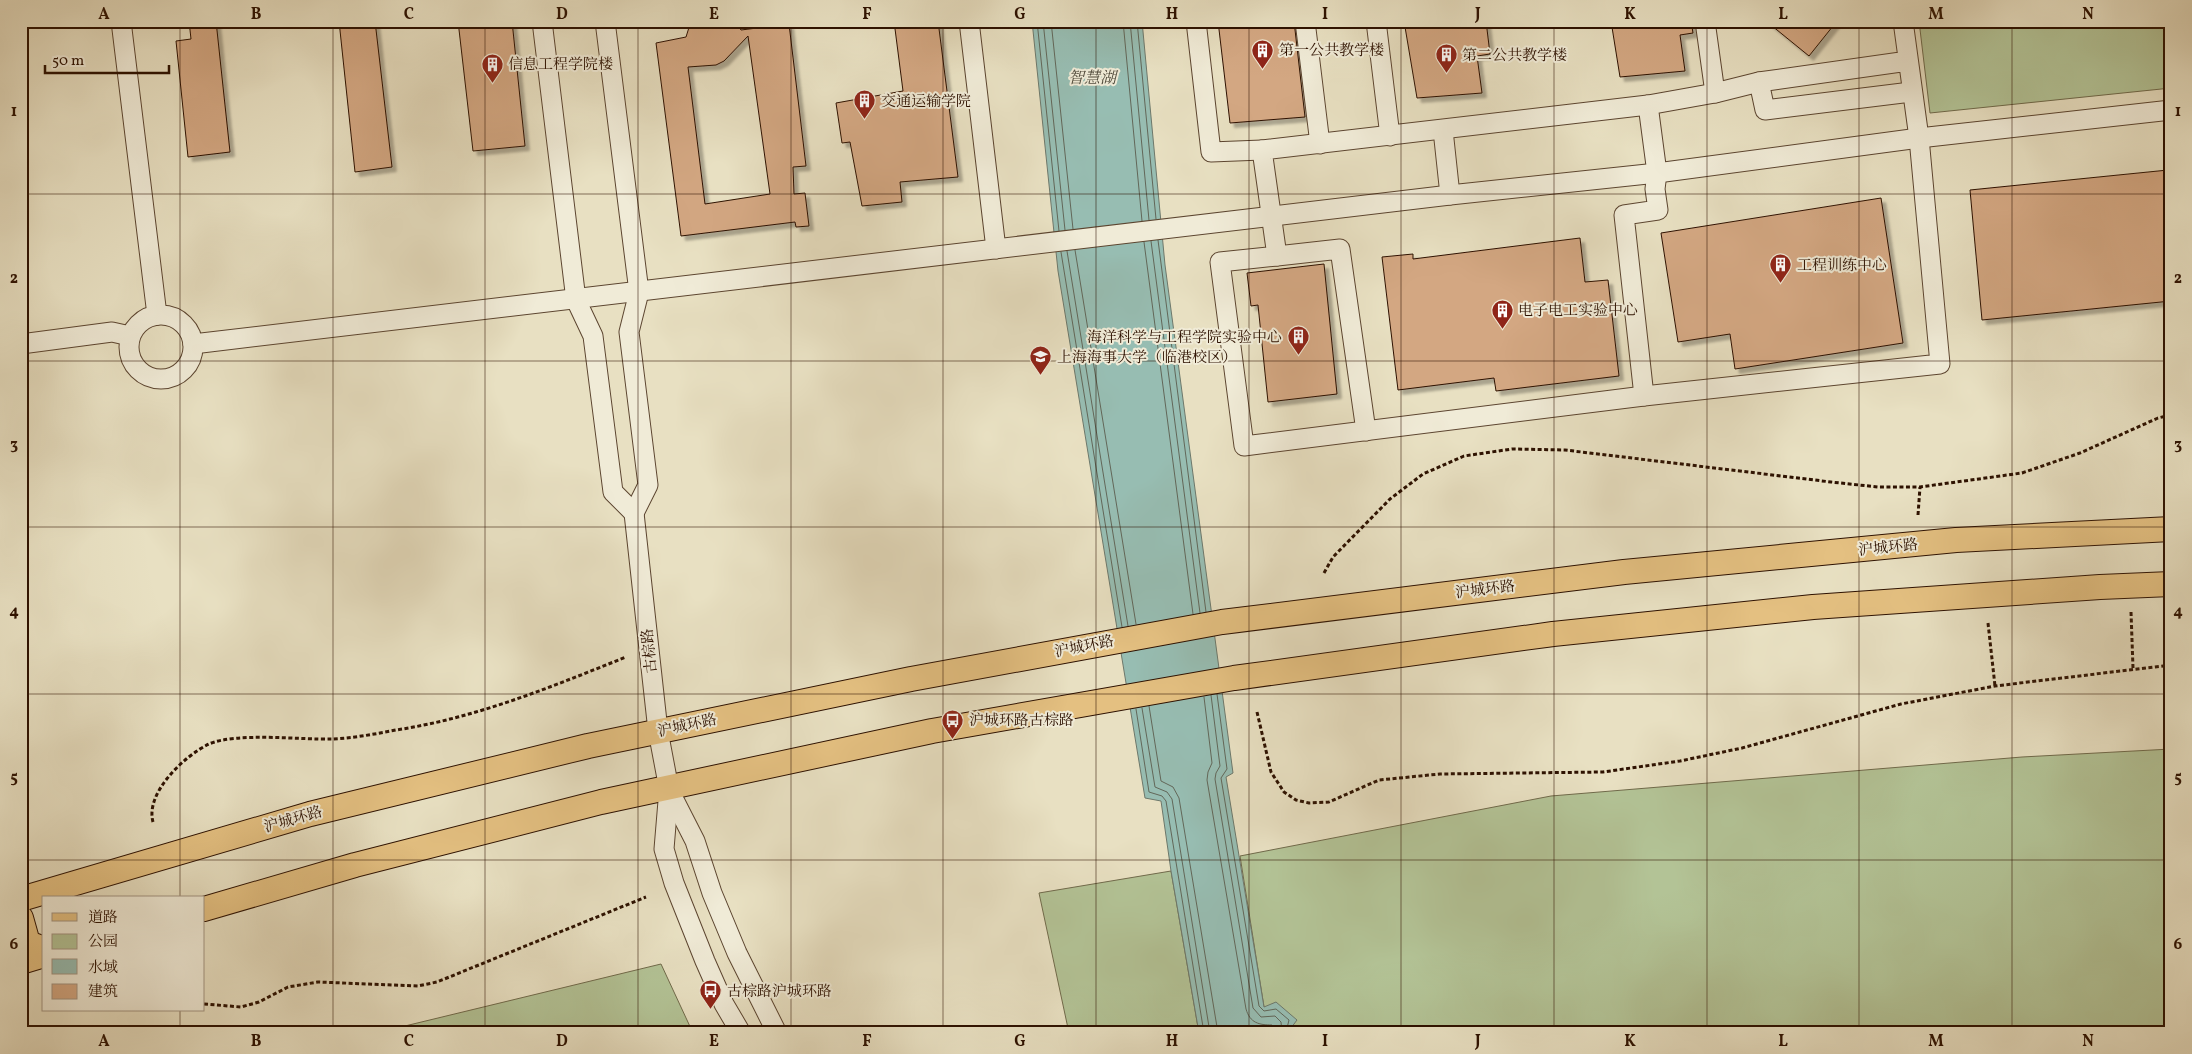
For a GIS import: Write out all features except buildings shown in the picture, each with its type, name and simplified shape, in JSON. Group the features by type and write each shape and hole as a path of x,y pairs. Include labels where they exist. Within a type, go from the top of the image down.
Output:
{"main road":[{"name":"沪城环路","path":"28,897 310,814 658,731 911,679 1110,641 1222,622 1643,570 1956,540 2171,529"},
{"path":"205,909 355,865 601,802 669,789 932,731 1234,678 1553,634 1813,607 2171,584"},
{"path":"28,897 21,917 28,943 42,948"},
{"path":"21,962 42,956"}],"street":[{"path":"121,21 157,315"},
{"path":"542,21 576,300 593,336 613,492 634,513 648,485 629,332 639,292 605,21"},
{"path":"969,21 996,249"},
{"path":"1196,21 1211,152 1262,150 1320,144 1648,105 1715,93 1760,82 1908,61"},
{"path":"1305,21 1320,144"},
{"path":"1376,21 1390,136"},
{"path":"1705,21 1715,93"},
{"path":"1366,431 1340,249 1220,262 1244,446 1366,431 1644,396 1940,364 1919,138 1911,92 1903,21"},
{"path":"1760,82 1765,110 1911,92"},
{"path":"1644,396 1624,216 1658,210 1655,189 1657,173 1648,105"},
{"path":"193,344 1050,244 1450,195 1657,173 1919,138 2171,110"},
{"path":"1443,130 1450,195"},
{"path":"1262,150 1273,217 1277,256"},
{"path":"157,315 172,316 181,322 190,334 193,344 189,363 182,372 168,379 156,379 139,372 133,365 128,347 130,336 140,322 157,315"},
{"path":"21,344 112,332 130,336"},
{"name":"古棕路","path":"634,513 658,731 669,789 664,849 674,883 712,978 724,1004 742,1033"},
{"name":"古棕路","path":"669,789 695,841 712,893 737,953 776,1033"}],"path":[{"path":"1324,574 1333,557 1390,498 1423,474 1464,456 1502,450 1565,450 1869,486 1920,487 2022,473 2080,453 2158,418 2171,415"},
{"path":"1918,515 1920,487"},
{"path":"2131,612 2133,668"},
{"path":"1988,623 1995,686"},
{"path":"153,822 151,815 155,798 173,771 192,754 210,744 232,739 333,739 398,730 470,714 527,696 626,657"},
{"path":"1257,712 1271,772 1284,792 1296,800 1309,803 1329,802 1379,780 1440,774 1602,772 1680,761 1742,748 1901,704 1995,686 2133,668 2171,665"},
{"path":"205,1004 241,1007 259,1002 288,987 318,982 418,986 438,982 646,897"}],"green space":[{"path":"1919,21 2171,21 2171,88 1930,113"},
{"path":"2171,749 2171,1033 1304,1033 1291,1028 1264,1007 1240,856 1551,796 2022,757"},
{"path":"1171,871 1199,1033 1069,1033 1039,893"},
{"path":"661,964 693,1033 376,1033"}],"water":[{"name":"智慧湖","path":"1032,21 1142,21 1165,265 1233,773 1226,777 1264,1007 1276,1002 1297,1020 1291,1028 1304,1033 1199,1033 1161,801 1145,798 1058,271"}],"place":[{"name":"第一公共教学楼","path":"1263,69"},
{"name":"第二公共教学楼","path":"1446,74"},
{"name":"信息工程学院楼","path":"492,83"},
{"name":"交通运输学院","path":"865,120"},
{"name":"工程训练中心","path":"1781,284"},
{"name":"电子电工实验中心","path":"1502,329"},
{"name":"海洋科学与工程学院实验中心","path":"1298,356"},
{"name":"上海海事大学（临港校区）","path":"1041,376"},
{"name":"沪城环路古棕路","path":"953,739"},
{"name":"古棕路沪城环路","path":"711,1010"}]}
